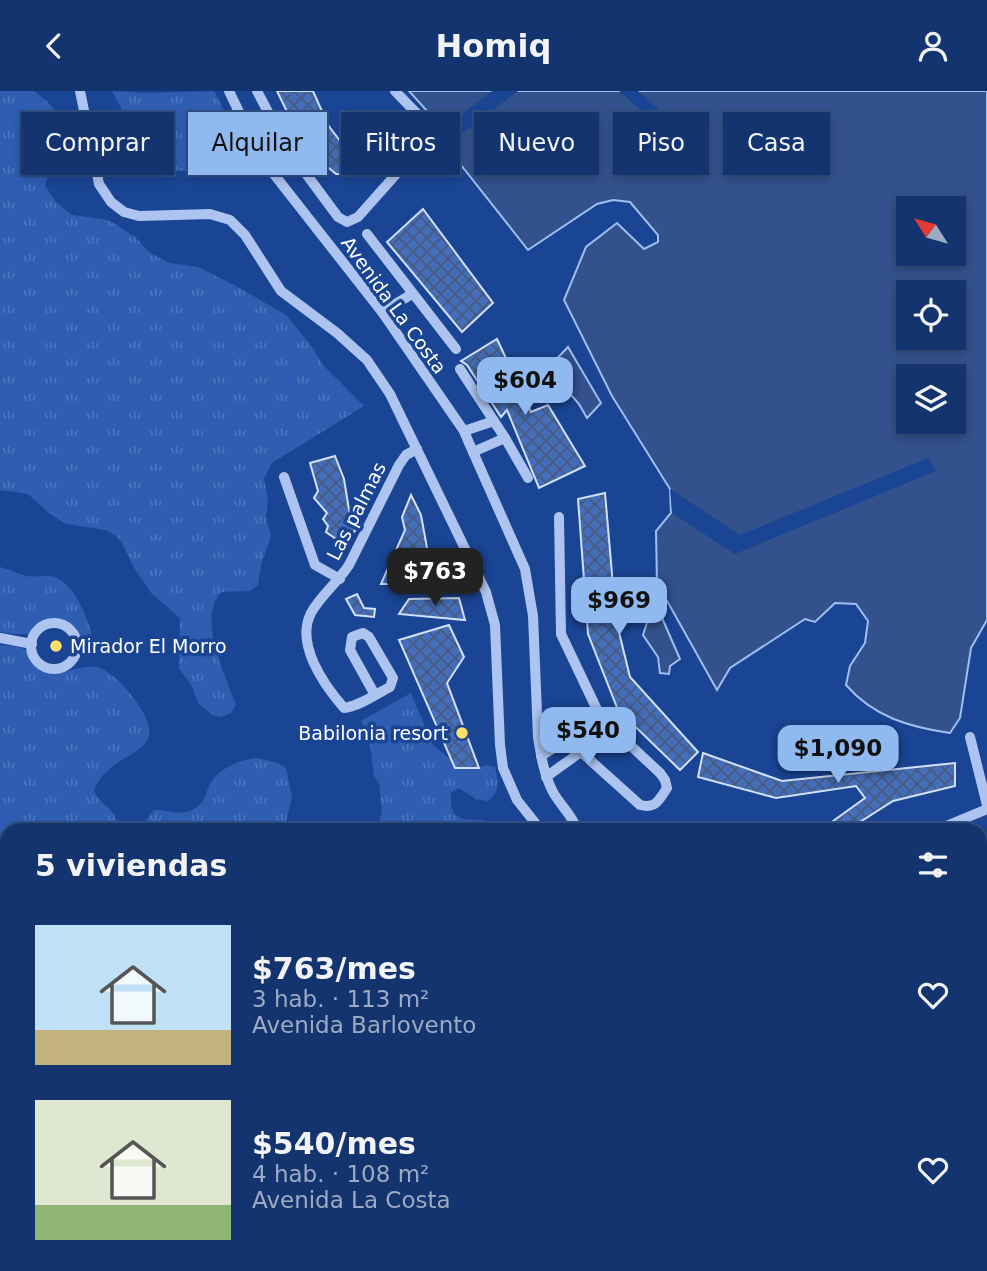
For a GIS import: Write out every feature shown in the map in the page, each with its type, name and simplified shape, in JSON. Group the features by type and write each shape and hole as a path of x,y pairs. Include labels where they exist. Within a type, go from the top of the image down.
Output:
{"street":[{"path":"80,91 99,184 111,202 124,212 139,216 210,214 234,223 245,235 281,291 337,333 367,361 390,394 486,592 495,625 503,768 517,800 535,823"},
{"name":"Avenida La Costa","path":"229,91 239,112"},
{"path":"257,91 268,112"},
{"path":"306,175 338,217 346,222 359,217 423,144 428,131 425,122 395,91"},
{"name":"Avenida La Costa","path":"274,175 382,311 464,431 525,569 533,616 541,755 553,793 575,823"},
{"path":"367,235 456,349"},
{"path":"382,311 412,294"},
{"path":"460,369 528,478"},
{"path":"464,431 494,421"},
{"path":"473,452 505,438"},
{"name":"Las palmas","path":"375,695 352,707 344,708 321,675 308,648 307,624 312,611 340,579 399,465 406,455 416,449"},
{"path":"284,477 315,565 340,579"},
{"path":"559,517 561,634 601,718 665,779 667,788 657,804 649,808 640,805 582,752"},
{"path":"58,623 71,630 77,649 68,664 54,668 38,661 32,651 32,644 37,630 45,625 58,623"},
{"path":"357,634 369,636 393,678 390,687 375,695 350,650 352,638 357,634"},
{"path":"0,638 32,644"},
{"path":"541,755 601,718"},
{"path":"546,777 611,730"},
{"path":"955,823 987,807 970,737"}],"green space":[{"path":"0,91 34,91 56,112 21,112 21,175 48,175 45,186 56,202 72,215 112,222 135,237 150,253 169,263 198,267 286,315 323,365 364,406 272,463 264,479 268,499 266,518 271,536 261,565 258,585 250,591 222,592 215,603 212,616 215,646 236,704 231,713 221,717 212,715 198,703 191,684 179,669 180,618 151,593 134,568 121,541 105,530 66,524 28,494 0,490"},
{"path":"112,91 214,91 225,112 188,112 186,171 174,170 174,112 123,112"},
{"path":"0,567 26,576 47,576 62,581 75,595 88,624 94,641 90,649 81,650 72,632 62,627 30,634 0,632"},
{"path":"0,645 25,650 41,668 50,672 96,667 113,676 139,706 149,727 149,735 140,749 107,771 94,791 111,810 118,823 0,823"},
{"path":"411,693 433,745 459,766 495,767 496,790 487,801 476,799 459,788 451,793 454,814 463,819 484,820 486,823 379,823 382,812 379,784 374,776 369,737 361,721"},
{"path":"257,758 278,763 286,768 292,797 286,823 144,823 154,810 187,812 195,808 216,776 235,763"}],"shaded area":[{"path":"409,91 987,91 987,620 971,648 960,718 950,733 906,724 880,713 846,685 850,666 865,643 868,621 856,604 835,603 815,622 805,619 730,668 717,690 657,583 656,531 671,513 670,489 612,396 564,300 586,247 617,223 644,249 658,242 658,235 630,202 613,200 597,204 528,250 460,164 460,112 428,112"},
{"path":"568,347 601,403 587,418 579,404 548,368"},
{"path":"659,611 680,659 670,666 669,674 660,673 658,657 643,635 650,613"}],"pier":[{"path":"492,91 518,91 491,112 474,112 474,125 460,135 460,115"},
{"path":"619,91 638,91 662,112 643,112"},
{"path":"928,458 936,471 735,554 672,513 670,489 740,535"}],"building":[{"path":"277,91 313,91 322,112 287,112"},
{"path":"327,123 341,142 341,174 336,174 327,166"},
{"path":"423,209 493,303 462,332 387,242"},
{"path":"497,339 531,412 548,405 585,466 539,488 507,410 501,417 467,365 461,361"},
{"path":"335,456 344,479 355,531 342,543 326,532 328,526 323,519 327,513 314,498 318,491 310,463"},
{"path":"605,493 616,620 630,677 698,752 680,770 618,710 588,634 578,499"},
{"path":"411,495 421,515 427,548 401,584 381,584 405,530 402,517"},
{"path":"357,594 364,608 375,609 374,617 355,615 346,599"},
{"path":"459,598 465,620 399,614 409,599"},
{"path":"449,625 464,657 447,683 479,768 455,768 399,640"},
{"path":"703,753 782,781 955,763 955,786 893,801 858,823 830,823 865,798 856,786 776,798 698,777"}],"place":[{"name":"Mirador El Morro","path":"56,646"},
{"name":"Babilonia resort","path":"462,733"}]}
